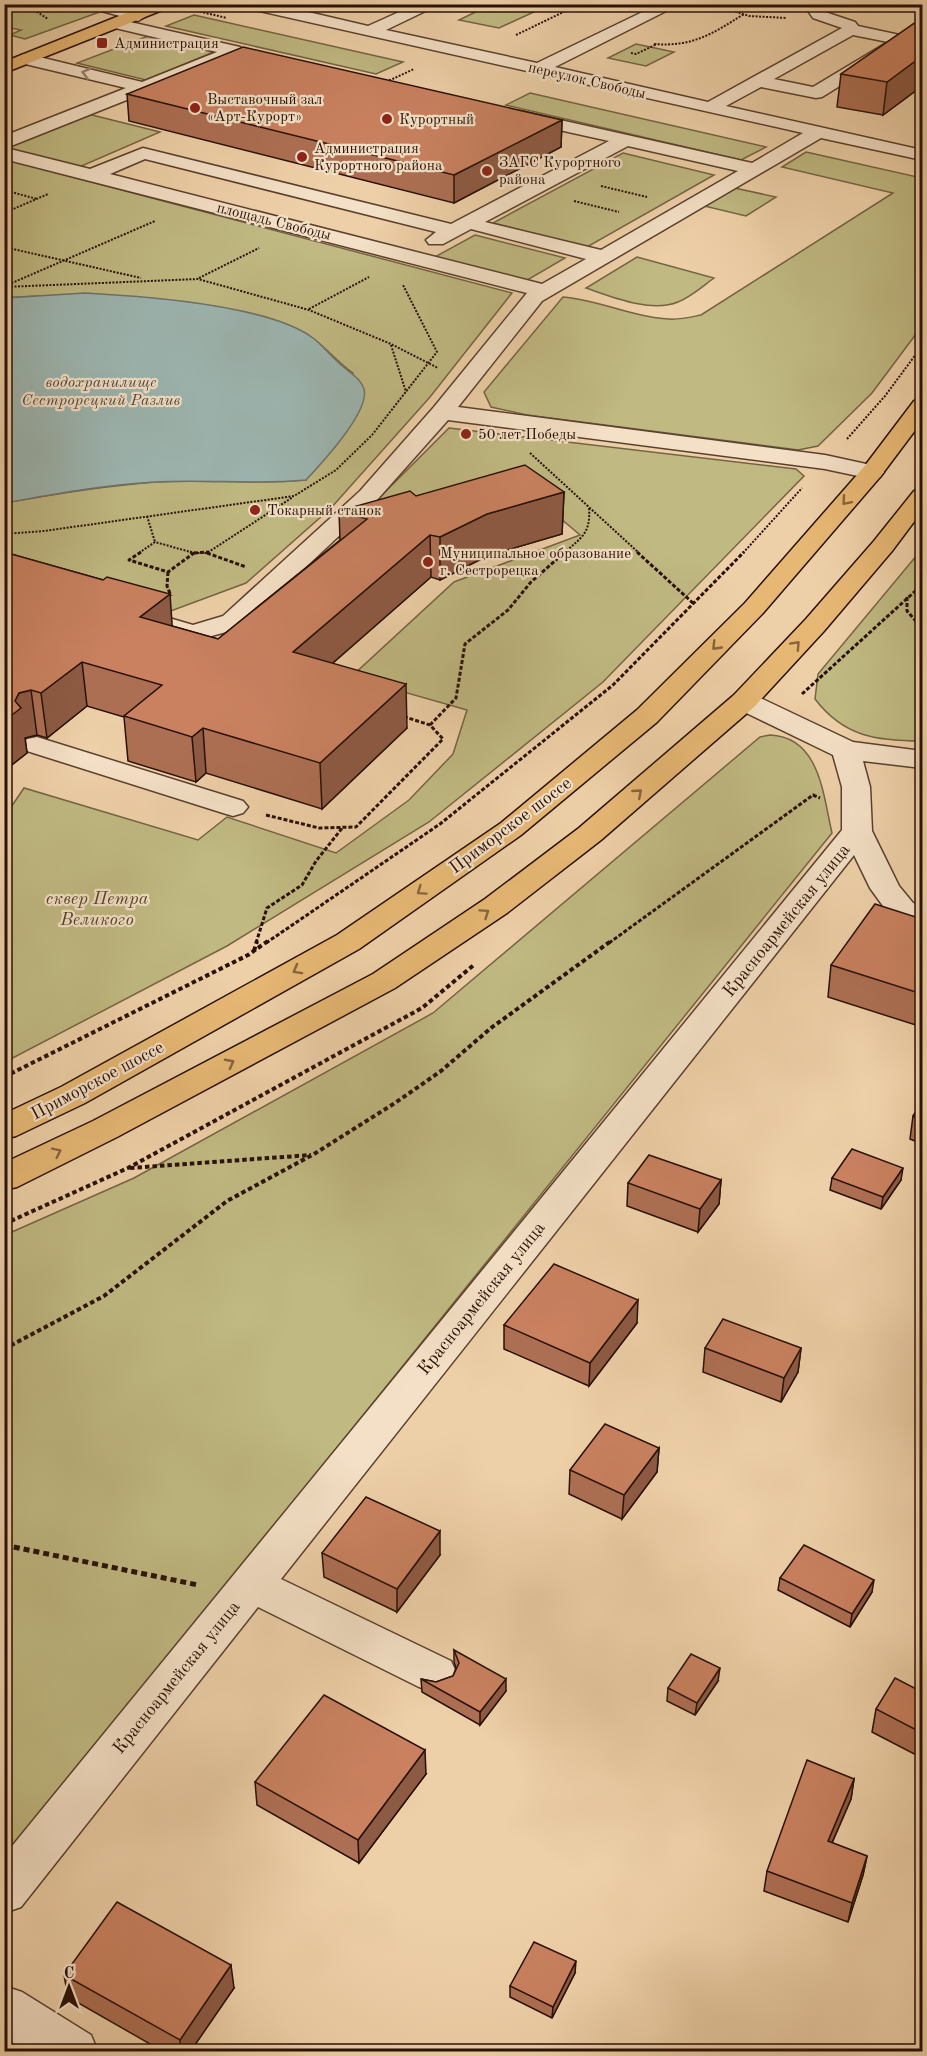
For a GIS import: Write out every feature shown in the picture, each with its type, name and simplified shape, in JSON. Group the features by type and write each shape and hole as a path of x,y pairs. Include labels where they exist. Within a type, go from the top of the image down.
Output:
{"main road":[{"path":"4,68 164,4"},
{"name":"Приморское шоссе","path":"4,1128 73,1095 348,942 511,829 647,716 754,608 872,472 922,406"},
{"path":"4,1178 105,1129 384,981 496,906 590,834 744,701 815,625 922,496"}],"street":[{"path":"93,4 138,15"},
{"name":"переулок Свободы","path":"251,4 922,154"},
{"path":"369,31 432,4"},
{"path":"539,69 672,4"},
{"path":"820,10 849,25 851,30"},
{"path":"117,24 256,56"},
{"path":"709,108 758,81 851,30 903,40 816,93 758,81"},
{"path":"4,143 234,51"},
{"path":"27,59 143,87"},
{"path":"505,112 755,169"},
{"path":"127,614 193,633 232,622 368,496 442,411 535,297 818,132"},
{"path":"400,260 625,140"},
{"name":"площадь Свободы","path":"4,153 198,202 400,260 543,291"},
{"path":"93,175 143,153 461,227 603,257"},
{"path":"442,411 825,462 872,472"},
{"path":"744,701 846,750 922,759"},
{"path":"37,746 233,807"},
{"path":"846,750 856,787 857,822 885,888 902,910 922,916"},
{"name":"Красноармейская улица","path":"4,1892 857,822"},
{"path":"247,1589 435,1674"},
{"path":"4,2009 73,2052"}],"path":[{"path":"25,4 56,24"},
{"path":"4,12 67,4"},
{"path":"510,38 580,4"},
{"path":"712,4 773,20 820,10"},
{"path":"608,35 657,44 694,44 744,14"},
{"path":"381,84 419,67"},
{"path":"557,176 689,207"},
{"path":"4,190 38,199"},
{"path":"530,190 662,223"},
{"path":"4,287 198,202"},
{"path":"4,247 147,280"},
{"path":"207,553 336,470 372,435 437,352 400,260 309,310"},
{"path":"4,287 198,279 309,310 391,344 465,383"},
{"path":"391,344 406,392"},
{"path":"4,1077 253,951 440,824 613,685 694,604 825,462 885,396 922,346"},
{"path":"492,418 694,604"},
{"path":"4,534 44,531 294,496"},
{"path":"430,725 456,698 465,644 508,610 526,587 581,538 590,523 589,507"},
{"path":"147,516 155,542"},
{"path":"155,542 194,554 207,553 251,568"},
{"path":"155,542 129,560 168,572 194,554"},
{"path":"922,585 907,597 907,611 922,628"},
{"path":"233,807 320,828 356,827 442,739 430,725 396,714"},
{"path":"4,1349 104,1296 227,1201 314,1154 395,1104 441,1071 491,1028 813,795 857,822"},
{"path":"253,951 267,908 302,885 316,861 343,827"},
{"path":"128,1168 314,1154"},
{"path":"4,1545 247,1589"}],"green space":[{"path":"492,4 549,5 499,28 459,20"},
{"path":"5,5 119,5 25,39 10,35 21,30 5,27"},
{"path":"194,15 403,62 376,74 166,26"},
{"path":"148,36 214,52 146,80 77,63"},
{"path":"636,44 674,52 646,66 608,58"},
{"path":"530,93 766,147 741,160 506,105"},
{"path":"84,113 160,132 77,168 4,147"},
{"path":"806,152 922,178 922,326 872,393 818,446 798,450 527,415 491,407 484,392 563,297 590,301 655,318 677,319 701,315 893,193 782,167"},
{"path":"623,153 714,175 587,247 493,223"},
{"path":"4,159 512,293 430,397 331,508 246,583 160,615 5,571 5,503 155,482 306,480 353,373 311,337 283,323 247,313 206,305 118,297 5,298"},
{"path":"730,187 776,197 746,216 700,205"},
{"path":"475,235 565,258 524,282 433,258"},
{"path":"637,257 714,278 678,302 656,306 608,296 586,288"},
{"name":"сквер Петра Великого","path":"449,428 796,469 804,476 603,682 429,822 227,946 5,1062 5,816 24,788 198,840 227,817 336,853 409,800 453,754 467,710 351,677 454,582 580,535 534,496 360,542 339,538"},
{"path":"922,549 922,741 876,738 850,729 826,712 815,699 818,674"},
{"path":"770,735 787,738 800,746 809,757 822,786 832,833 5,1860 5,1235 134,1178 433,1013 760,737"}],"water":[{"name":"водохранилище Сестрорецкий Разлив","path":"85,293 204,304 267,317 293,327 313,338 360,381 364,389 364,399 360,411 343,437 306,480 136,483 5,503 5,298"}],"building":[{"path":"922,18 922,56 887,82 841,74"},
{"path":"243,47 562,120 454,175 127,94"},
{"path":"525,465 564,492 487,514 440,537 430,535 293,652 406,684 320,763 203,728 192,737 124,716 162,685 82,662 41,693 31,690 19,693 15,701 21,708 4,721 4,652 9,649 4,647 4,552 103,580 107,577 170,594 140,617 218,639 367,519 339,511 410,491 416,496"},
{"path":"875,904 922,919 922,994 831,965"},
{"path":"922,1102 922,1119 913,1116"},
{"path":"852,1149 903,1168 883,1197 832,1178"},
{"path":"649,1155 721,1180 700,1209 628,1183"},
{"path":"554,1264 638,1300 590,1363 504,1325"},
{"path":"723,1319 801,1348 784,1378 705,1348"},
{"path":"605,1424 659,1448 624,1495 570,1470"},
{"path":"366,1497 440,1531 397,1589 322,1553"},
{"path":"804,1545 874,1580 852,1614 780,1578"},
{"path":"454,1650 506,1679 480,1712 421,1679 436,1682 453,1676 459,1663"},
{"path":"691,1654 720,1668 697,1703 668,1688"},
{"path":"895,1678 922,1692 922,1733 876,1709"},
{"path":"324,1695 425,1750 358,1840 255,1782"},
{"path":"807,1760 854,1779 828,1841 867,1856 852,1903 767,1871"},
{"path":"117,1902 231,1965 180,2040 64,1975"},
{"path":"534,1942 576,1961 553,2007 510,1986"}],"place":[{"name":"Администрация","path":"102,43"},
{"name":"Выставочный зал «Арт-Курорт»","path":"195,108"},
{"name":"Курортный","path":"387,119"},
{"name":"Администрация Курортного района","path":"302,157"},
{"name":"ЗАГС Курортного района","path":"487,171"},
{"name":"50 лет Победы","path":"466,434"},
{"name":"Токарный станок","path":"255,510"},
{"name":"Муниципальное образование г. Сестрорецка","path":"428,562"}]}
